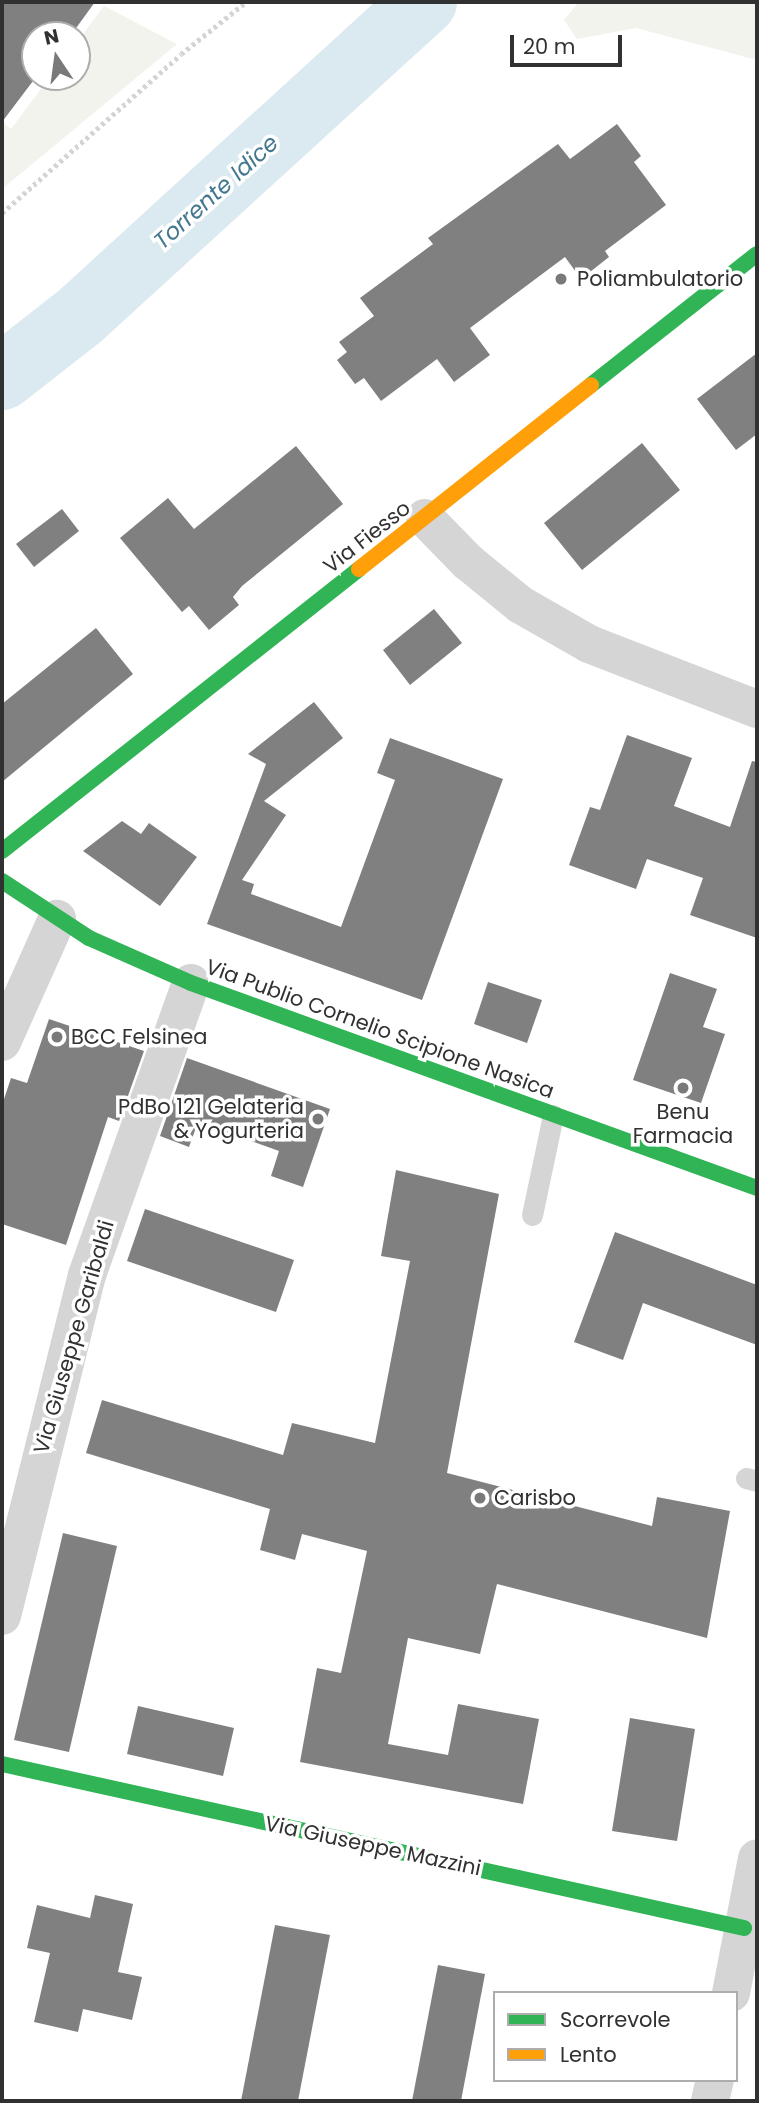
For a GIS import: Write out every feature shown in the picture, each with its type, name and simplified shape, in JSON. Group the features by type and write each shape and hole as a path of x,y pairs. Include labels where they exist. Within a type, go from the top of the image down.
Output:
{"street":[{"name":"Via Fiesso","path":"2,851 757,254"},
{"path":"425,518 468,562 521,605 589,644 757,709"},
{"name":"Via Publio Cornelio Scipione Nasica","path":"2,881 57,919 191,983 757,1188"},
{"path":"4,1033 57,919"},
{"name":"Via Giuseppe Garibaldi","path":"2,1616 87,1275 191,983"},
{"name":"Via Giuseppe Mazzini","path":"2,1764 744,1928"},
{"path":"741,1989 744,1928 757,1858"},
{"path":"710,2101 715,2082"}],"lane":[{"path":"532,1216 553,1115"}],"path":[{"path":"2,213 170,63 246,2"}],"shaded area":[{"path":"579,2 757,2 757,60 636,28 577,39 564,20"},
{"path":"104,6 177,44 2,189 2,122 11,129 40,91 91,91 91,23"}],"building":[{"path":"2,2 95,2 81,21 21,21 21,91 25,91 2,122"},
{"path":"617,124 641,156 634,162 666,205 605,251 609,257 581,279 565,257 470,328 490,355 454,382 437,359 381,401 364,378 355,384 337,360 347,352 339,342 374,316 360,298 433,244 428,238 558,144 570,159"},
{"path":"757,353 757,434 736,450 697,399"},
{"path":"642,443 680,490 582,570 544,523"},
{"path":"296,446 343,504 242,586 233,597 239,605 209,630 189,606 182,612 120,538 168,498 194,529"},
{"path":"62,509 79,531 34,567 16,544"},
{"path":"434,609 462,643 410,685 383,650"},
{"path":"96,628 133,674 2,782 2,704"},
{"path":"314,702 343,738 264,801 286,815 242,880 254,884 251,894 341,927 395,780 377,773 390,738 503,779 422,1000 207,924 266,764 248,754"},
{"path":"627,735 692,758 674,806 730,827 752,761 757,762 757,938 690,915 703,878 647,859 636,889 569,865 590,807 600,810"},
{"path":"122,821 141,834 149,823 197,857 160,906 83,851"},
{"path":"670,973 717,989 703,1027 725,1034 701,1103 633,1080"},
{"path":"488,982 542,1000 527,1043 474,1024"},
{"path":"49,1019 144,1051 119,1121 108,1117 66,1245 2,1224 2,1105 11,1078 27,1083"},
{"path":"187,1058 330,1109 303,1187 271,1176 279,1151 198,1122 189,1147 160,1136"},
{"path":"396,1170 499,1194 447,1473 652,1526 657,1497 730,1511 707,1638 497,1584 480,1654 408,1638 388,1744 448,1755 458,1704 539,1719 523,1804 300,1762 317,1668 341,1673 367,1551 302,1534 295,1560 260,1550 270,1509 86,1453 102,1400 283,1455 292,1423 375,1443 410,1261 381,1256"},
{"path":"145,1209 294,1260 276,1312 127,1261"},
{"path":"615,1232 757,1285 757,1345 643,1303 623,1360 574,1342"},
{"path":"63,1533 117,1546 69,1752 14,1740"},
{"path":"138,1706 234,1728 223,1776 127,1754"},
{"path":"630,1718 695,1729 677,1841 612,1831"},
{"path":"95,1895 133,1904 118,1972 142,1977 132,2020 83,2009 78,2032 34,2022 50,1953 27,1948 37,1905 90,1918"},
{"path":"275,1925 330,1935 298,2101 241,2101"},
{"path":"438,1965 485,1974 461,2101 412,2101"}],"waterway":[{"name":"Torrente Idice","path":"2,377 80,316 424,2"}],"traffic: fast":[{"path":"591,385 757,254"},
{"path":"2,851 359,569"},
{"path":"2,881 89,938 191,983 757,1188"},
{"path":"2,1764 744,1928"}],"traffic: slow":[{"path":"359,569 591,385"}],"place":[{"name":"Poliambulatorio","path":"561,279"},
{"name":"BCC Felsinea","path":"57,1037"},
{"name":"Benu Farmacia","path":"683,1088"},
{"name":"PdBo 121 Gelateria & Yogurteria","path":"318,1119"},
{"name":"Carisbo","path":"480,1498"}]}
